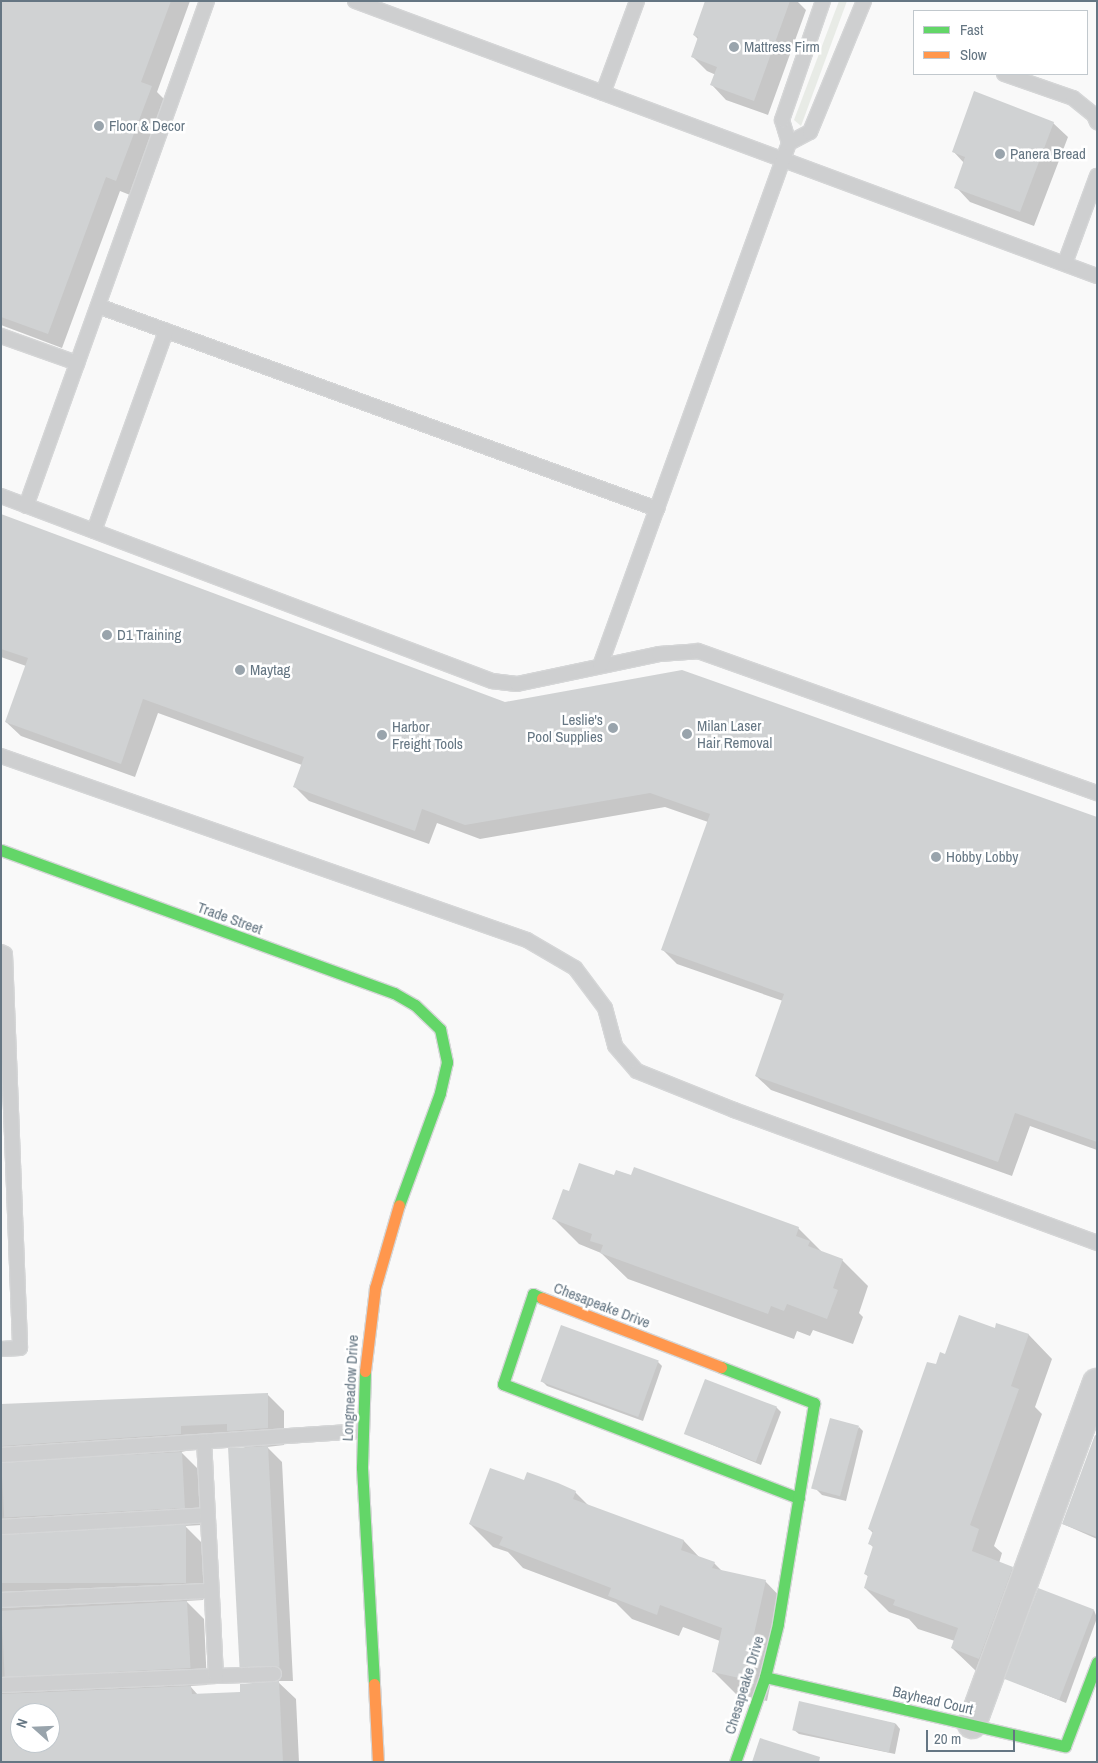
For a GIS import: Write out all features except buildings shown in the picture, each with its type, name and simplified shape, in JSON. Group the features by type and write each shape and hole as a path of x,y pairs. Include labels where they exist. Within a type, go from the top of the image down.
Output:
{"street":[{"name":"Trade Street","path":"1,850 394,993 415,1005 440,1029"},
{"name":"Longmeadow Drive","path":"378,1762 361,1431 365,1355 375,1288 389,1233 440,1093 447,1062 440,1029"},
{"name":"Chesapeake Drive","path":"735,1762 765,1677 778,1624 814,1403 533,1294 503,1384 798,1498"},
{"path":"972,1724 1097,1383"},
{"name":"Bayhead Court","path":"765,1677 1065,1746 1097,1662"}],"lane":[{"path":"26,506 207,1"},
{"path":"355,1 1097,276"},
{"path":"603,93 637,1"},
{"path":"600,666 789,143 782,120 823,1"},
{"path":"789,143 810,132 864,1"},
{"path":"1007,75 1073,98 1094,114 1097,122"},
{"path":"1065,264 1097,176"},
{"path":"98,306 657,509"},
{"path":"94,532 166,331"},
{"path":"1,336 77,363"},
{"path":"1,496 492,681 517,684 659,654 698,651 1097,793"},
{"path":"1,756 527,940 575,968 605,1008 615,1046 638,1071 734,1110 1097,1243"},
{"path":"1,952 5,954 20,1348 1,1349"},
{"path":"1,1455 361,1431"},
{"path":"204,1442 216,1676"},
{"path":"1,1527 208,1515"},
{"path":"1,1600 211,1591"},
{"path":"1,1685 274,1674"}],"shaded area":[{"path":"839,1 847,1 801,126 794,120"}],"traffic: fast":[{"path":"1,850 394,993 415,1005 440,1029 447,1062 440,1093 399,1205"},
{"path":"542,1298 533,1294 503,1384 799,1498"},
{"path":"721,1367 814,1403 778,1624 765,1677 735,1762"},
{"path":"365,1371 362,1468 374,1684"},
{"path":"765,1677 1065,1746 1097,1662"}],"traffic: slow":[{"path":"365,1371 375,1288 399,1205"},
{"path":"542,1298 721,1367"},
{"path":"374,1684 378,1762"}],"place":[{"name":"Mattress Firm","path":"734,47"},
{"name":"Floor & Decor","path":"99,126"},
{"name":"Panera Bread","path":"1000,154"},
{"name":"D1 Training","path":"107,635"},
{"name":"Maytag","path":"240,670"},
{"name":"Leslie's Pool Supplies","path":"613,728"},
{"name":"Milan Laser Hair Removal","path":"687,734"},
{"name":"Harbor Freight Tools","path":"382,735"},
{"name":"Hobby Lobby","path":"936,857"}]}
